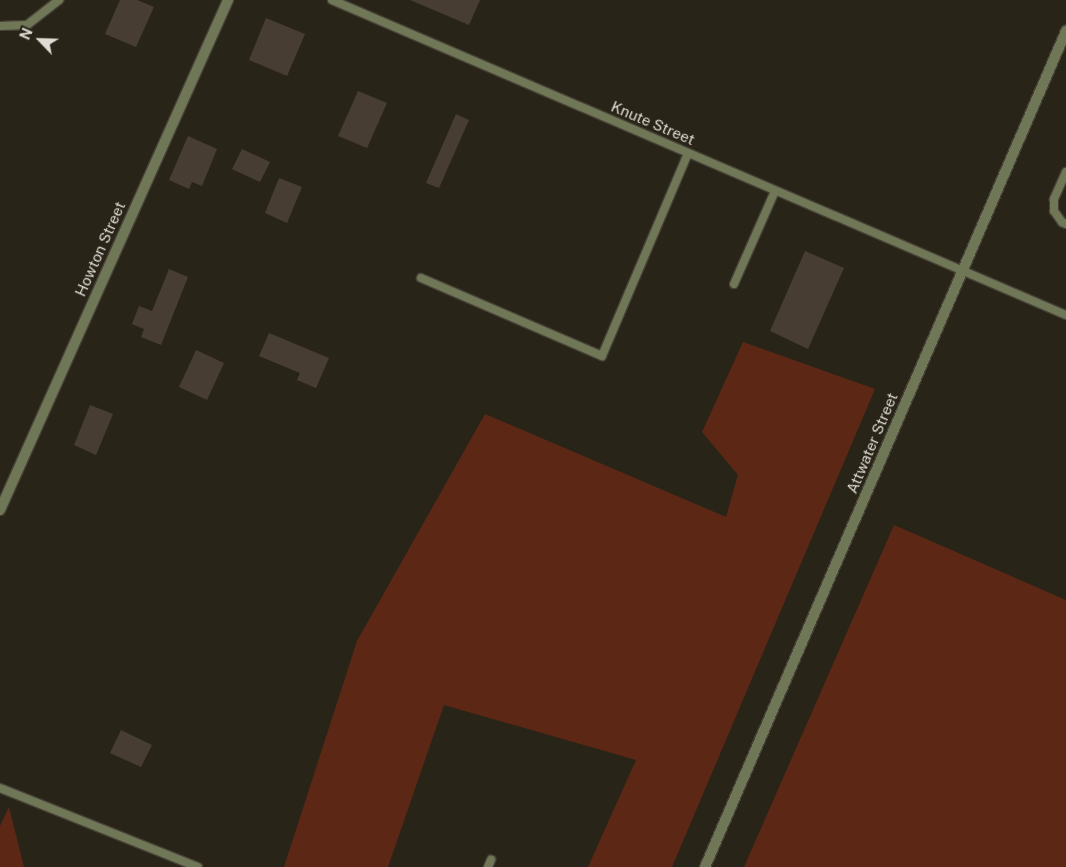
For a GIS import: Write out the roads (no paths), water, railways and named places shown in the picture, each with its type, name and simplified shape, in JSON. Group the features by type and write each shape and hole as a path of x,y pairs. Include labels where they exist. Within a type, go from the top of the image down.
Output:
{"street":[{"name":"Howton Street","path":"0,508 228,0"},
{"name":"Attwater Street","path":"705,867 1066,31"}],"lane":[{"path":"0,26 27,25 59,0"},
{"name":"Knute Street","path":"332,0 1066,315"},
{"path":"421,278 602,356 688,153"},
{"path":"1066,172 1054,199 1054,211 1062,222 1066,224"},
{"path":"734,284 775,191"},
{"path":"0,788 198,867"}]}
